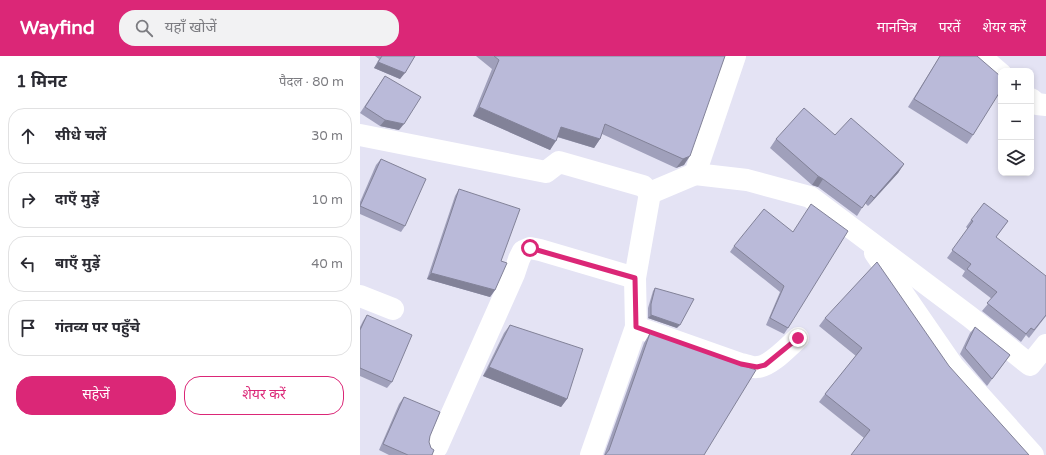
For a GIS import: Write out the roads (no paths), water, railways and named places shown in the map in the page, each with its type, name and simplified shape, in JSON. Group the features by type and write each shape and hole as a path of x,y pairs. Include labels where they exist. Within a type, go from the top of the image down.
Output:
{"street":[{"path":"695,174 735,56"},
{"path":"980,56 998,71"},
{"path":"1034,102 1037,104 1046,105"},
{"path":"360,135 546,172 559,162 643,186 650,193"},
{"path":"650,193 695,174 747,180 810,197 970,317 1030,365 1046,345"},
{"path":"591,455 636,327 635,278 650,193"},
{"path":"864,237 953,366 1033,455"},
{"path":"437,447 523,251 530,248 540,250 635,278"},
{"path":"360,296 393,309"},
{"path":"636,327 741,364 757,367 765,365 774,359 798,338"}]}
